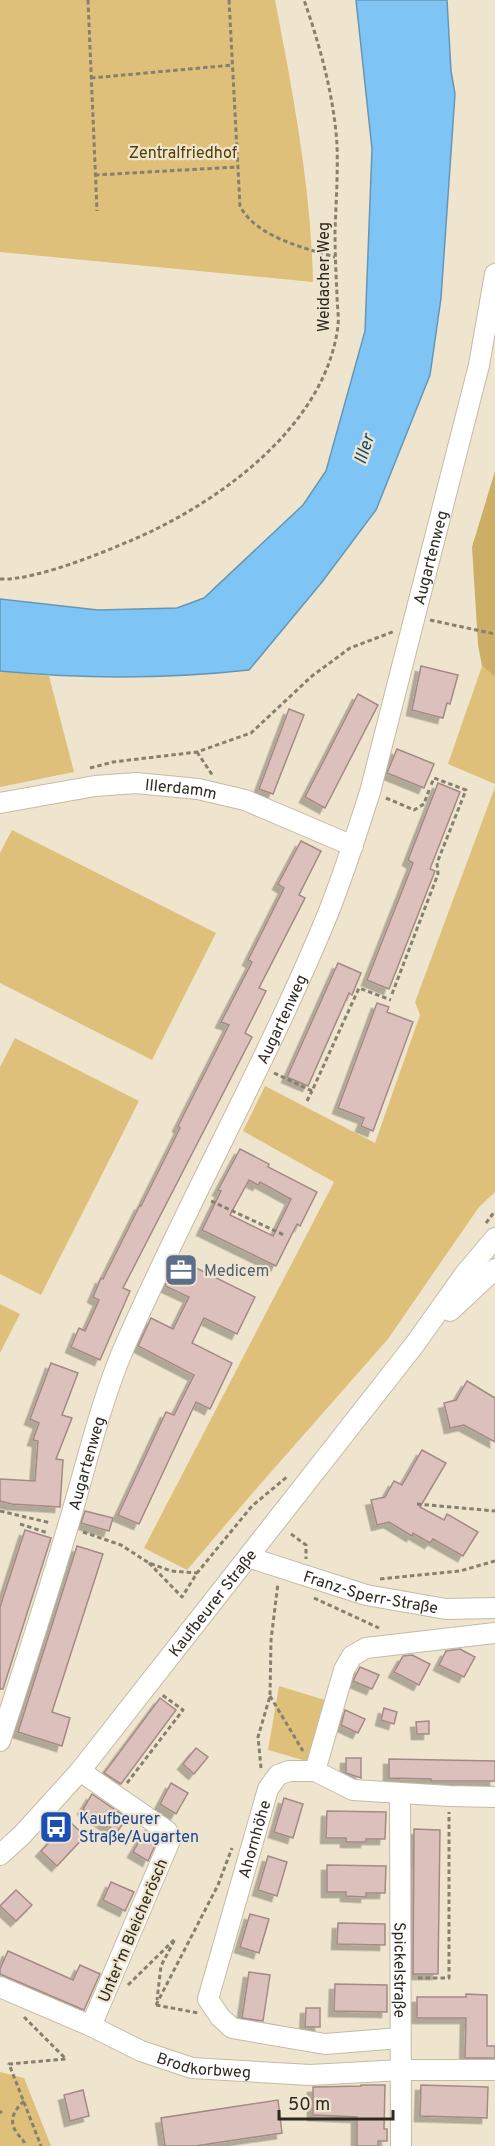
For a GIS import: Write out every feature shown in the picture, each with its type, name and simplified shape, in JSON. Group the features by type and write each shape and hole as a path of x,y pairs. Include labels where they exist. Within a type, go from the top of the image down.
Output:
{"street":[{"name":"Augartenweg","path":"0,1742 66,1533 107,1393 123,1351 323,927 353,846 370,792 479,365 495,274"},
{"name":"Illerdamm","path":"0,802 95,786 136,783 202,790 245,800 353,846"},
{"name":"Kaufbeurer Straße","path":"0,1855 80,1771 415,1344 464,1275 495,1238"},
{"name":"Kaufbeurer Straße","path":"415,1344 495,1269"},
{"name":"Franz-Sperr-Straße","path":"248,1557 366,1595 446,1609 495,1608"},
{"path":"495,1634 366,1648 352,1656 344,1670 315,1771 353,1790 495,1797"},
{"name":"Unter'm Bleicherösch","path":"80,1771 167,1831 171,1838 91,2026"},
{"name":"Ahornhöhe","path":"220,2017 208,2000 268,1789 278,1775 289,1771 315,1771"},
{"name":"Spickelstraße","path":"400,1793 401,2146"},
{"name":"Brodkorbweg","path":"0,1987 91,2026 141,2051 192,2068 310,2075 402,2070 495,2070"},
{"path":"220,2017 232,2028 325,2044 400,2038"}],"path":[{"path":"88,0 97,211"},
{"path":"229,0 240,206 244,215 251,222 295,246 335,257"},
{"name":"Weidacher Weg","path":"0,579 12,580 58,568 167,524 244,474 281,438 313,397 329,366 339,325 335,257 337,145 328,85 304,0"},
{"path":"91,78 234,65"},
{"path":"95,175 238,167"},
{"path":"84,770 113,762 197,752 251,733 312,676 350,648 413,620 495,634"},
{"path":"392,994 438,874 437,863 466,790 434,778 431,785"},
{"path":"370,792 414,810 424,804 429,790"},
{"path":"308,1101 359,988 392,1000"},
{"path":"259,1065 312,1091"},
{"path":"196,1193 284,1235"},
{"path":"149,1563 182,1597 197,1573 252,1506 296,1470"},
{"path":"417,1504 495,1511"},
{"path":"0,1512 66,1533"},
{"path":"20,1524 121,1545 149,1563 171,1571 197,1573"},
{"path":"291,1534 306,1545"},
{"path":"370,1580 460,1571 495,1561"},
{"path":"258,1777 262,1766 258,1737 270,1696 271,1640 278,1581 288,1586"},
{"path":"309,1595 380,1629"},
{"path":"117,1797 183,1710 148,1684"},
{"path":"270,1696 315,1771"},
{"path":"401,1978 449,1978 449,1796"},
{"path":"156,2005 218,1885 234,1842"},
{"path":"123,1991 175,1939 161,1966 156,2005"},
{"path":"156,2005 220,2017"},
{"path":"17,2009 66,2059 9,2064 41,2146"},
{"path":"24,2101 12,2118 15,2132 24,2140 25,2146"}],"green space":[{"name":"Zentralfriedhof","path":"0,0 275,0 305,176 313,282 0,252"},
{"path":"482,666 495,677 495,784 448,764"},
{"path":"0,671 49,676 74,772 0,787"},
{"path":"495,787 495,1192 479,1207 388,1339 187,1570 144,1548 334,1182 243,1131 265,1086 375,1143 420,1015 415,1002"},
{"path":"12,830 216,933 152,1060 0,983 0,853"},
{"path":"15,1038 139,1101 41,1295 0,1274 0,1067"},
{"path":"0,1304 20,1314 0,1353"},
{"path":"279,1686 325,1700 310,1762 268,1750"},
{"path":"0,2072 24,2078 51,2146 0,2146"}],"shaded area":[{"path":"495,471 495,677 482,666 478,645 472,547"}],"water":[{"name":"Iller","path":"356,0 447,0 451,71 455,94 441,298 430,375 376,510 322,582 249,670 124,677 0,671 0,599 98,610 177,608 204,598 303,505 326,471 365,331 372,149"}],"building":[{"path":"421,666 458,675 450,704 447,703 443,718 412,710"},
{"path":"358,694 378,705 325,808 305,797"},
{"path":"289,709 304,715 273,794 259,789"},
{"path":"397,749 434,764 424,788 387,773"},
{"path":"438,783 460,792 430,869 435,871 389,989 367,980 413,863 408,860"},
{"path":"301,841 321,851 299,895 305,898 259,988 266,991 245,1033 252,1037 123,1288 130,1291 100,1360 71,1347 79,1328 85,1331 99,1300 93,1297 101,1278 103,1279 141,1206 229,1025 221,1022 252,962 248,960 284,888 278,884"},
{"path":"338,963 361,973 352,995 349,993 308,1086 287,1077"},
{"path":"377,1003 389,1007 387,1012 413,1022 373,1131 361,1126 364,1118 338,1108"},
{"path":"240,1149 269,1164 268,1167 317,1192 300,1226 297,1224 276,1266 202,1230 221,1191 218,1190","holes":["249,1180 258,1185 260,1182 291,1199 273,1236 230,1215"]},
{"path":"178,1259 255,1297 237,1334 204,1318 192,1343 232,1363 210,1409 196,1402 139,1524 118,1515 166,1412 174,1415 194,1375 138,1346 151,1318 173,1329 189,1297 165,1286"},
{"path":"51,1363 78,1373 62,1415 72,1418 56,1459 63,1460 60,1507 0,1501 0,1479 35,1481 38,1441 33,1440 39,1423 30,1419"},
{"path":"467,1381 495,1398 495,1442 464,1425 450,1428 444,1403 456,1400"},
{"path":"422,1450 446,1463 420,1507 444,1520 447,1514 478,1532 463,1556 433,1539 430,1543 413,1533 412,1536 389,1522 377,1525 371,1500 385,1497 394,1481 402,1485"},
{"path":"85,1511 113,1518 109,1531 81,1523"},
{"path":"25,1530 51,1538 3,1689 0,1689 0,1607"},
{"path":"77,1546 103,1554 52,1712 70,1718 62,1746 18,1732"},
{"path":"460,1649 475,1657 464,1677 439,1665 446,1651"},
{"path":"412,1655 430,1664 419,1685 394,1672 403,1656"},
{"path":"360,1667 379,1675 372,1689 353,1681"},
{"path":"160,1698 176,1710 121,1784 104,1773"},
{"path":"384,1708 397,1712 394,1724 381,1720"},
{"path":"345,1710 365,1719 358,1733 341,1725"},
{"path":"429,1721 429,1734 417,1734 416,1722"},
{"path":"196,1748 208,1757 194,1774 183,1764"},
{"path":"346,1758 361,1758 361,1778 346,1773"},
{"path":"389,1759 495,1761 495,1781 431,1781 431,1779 389,1778"},
{"path":"171,1783 188,1793 176,1814 160,1804"},
{"path":"92,1794 127,1818 117,1832 83,1809"},
{"path":"284,1798 303,1804 293,1838 274,1832"},
{"path":"327,1811 386,1812 385,1839 346,1842 346,1838 326,1838"},
{"path":"67,1823 71,1823 85,1836 57,1866 41,1851"},
{"path":"414,1829 440,1830 438,1974 413,1974"},
{"path":"145,1831 158,1839 148,1861 133,1852"},
{"path":"268,1856 287,1862 277,1896 258,1890"},
{"path":"327,1865 386,1866 385,1893 366,1893 366,1897 346,1896 346,1892 327,1892"},
{"path":"111,1882 134,1892 125,1911 103,1900"},
{"path":"16,1890 32,1905 16,1921 0,1906"},
{"path":"250,1914 269,1919 259,1953 240,1947"},
{"path":"338,1923 385,1924 385,1945 337,1944"},
{"path":"8,1951 73,1980 80,1965 100,1974 84,2010 0,1974"},
{"path":"249,1972 270,1975 263,2021 242,2018"},
{"path":"335,1984 387,1985 387,2012 334,2011"},
{"path":"466,1994 487,1995 487,2046 495,2046 495,2058 465,2058 466,2018 417,2018 417,1997 466,1997"},
{"path":"306,2008 320,2008 320,2027 305,2027"},
{"path":"385,2085 384,2129 387,2129 387,2141 378,2141 378,2146 357,2146 357,2117 313,2115 313,2087"},
{"path":"421,2085 488,2087 487,2118 420,2116"},
{"path":"83,2090 89,2116 70,2121 64,2095"},
{"path":"278,2100 282,2133 195,2146 165,2146 161,2118"}],"place":[{"name":"Medicem","path":"181,1270"},
{"name":"Kaufbeurer Straße/Augarten","path":"56,1827"}]}
